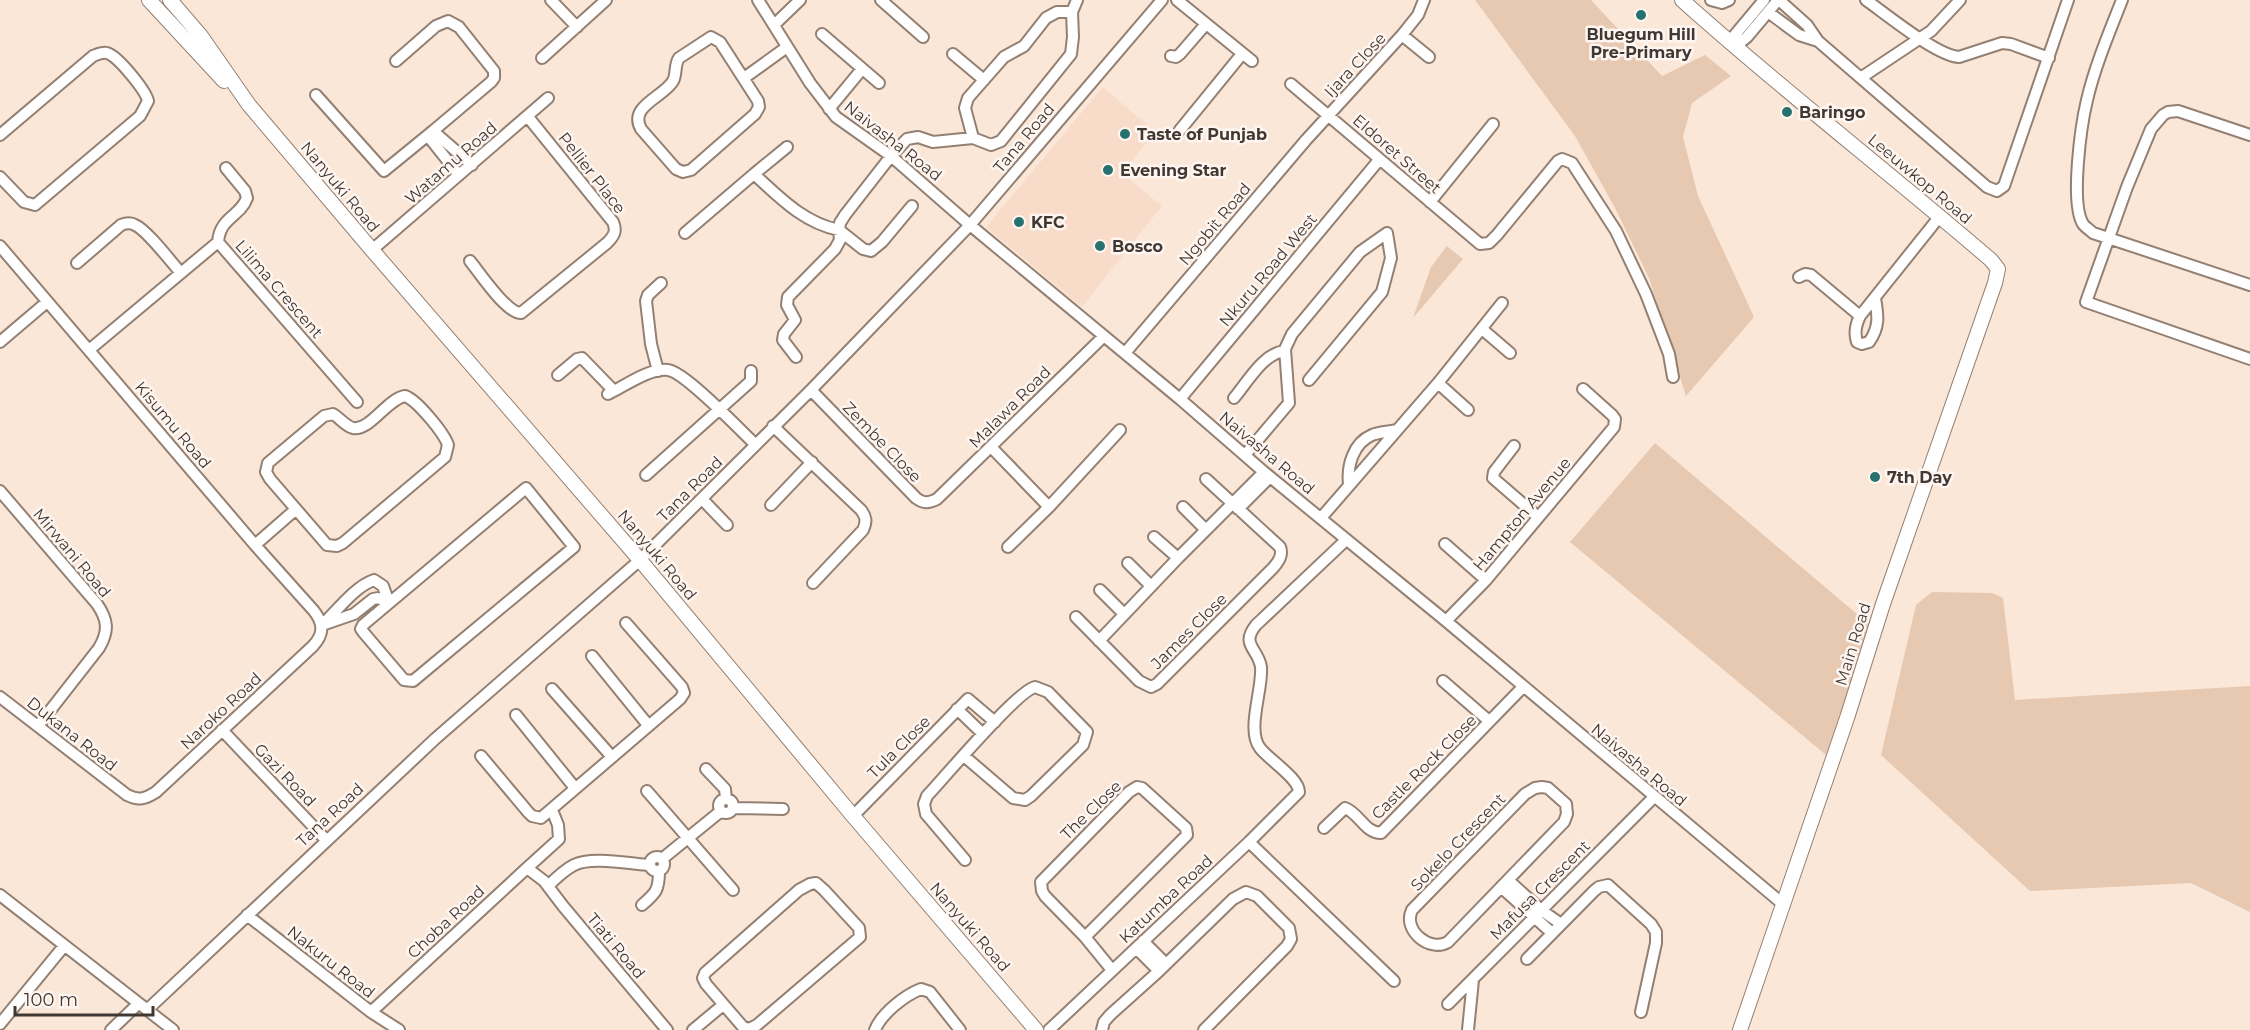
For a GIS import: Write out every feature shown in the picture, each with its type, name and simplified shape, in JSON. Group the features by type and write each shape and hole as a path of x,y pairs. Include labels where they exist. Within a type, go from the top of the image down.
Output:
{"street":[{"name":"Nanyuki Road","path":"149,0 249,105"},
{"name":"Nanyuki Road","path":"170,0 201,36 249,105 640,560 853,816 1036,1030"},
{"path":"551,0 577,27"},
{"path":"542,58 606,0"},
{"name":"Naivasha Road","path":"758,0 810,83 829,109 844,123 891,156 1267,475 1446,621 1784,905"},
{"path":"774,25 800,0"},
{"path":"881,0 923,37"},
{"path":"796,357 783,340 783,336 795,320 787,305 788,297 835,249 840,240 840,223 891,156 907,139 915,137 933,142 973,138 991,145 1001,141 1068,59 1073,46 1072,12 1077,0"},
{"name":"Tana Road","path":"111,1030 143,1007 247,915 435,739 640,560 811,390 970,225 1162,0"},
{"path":"1177,0 1252,61"},
{"name":"Ijara Close","path":"1329,115 1402,35 1418,15 1424,0"},
{"name":"Leeuwkop Road","path":"1682,0 1732,45 1940,216 1991,260 1998,269"},
{"path":"1711,0 1715,3 1729,0"},
{"path":"1732,45 1764,0"},
{"path":"1732,45 1747,37 1778,0 1807,25 1818,41 1987,187 1997,191 2004,186 2049,58 2066,0"},
{"path":"1866,0 1920,38 1955,57 2002,43 2049,58"},
{"path":"1862,77 1941,22 1960,0"},
{"path":"2122,0 2087,100 2078,179 2078,207 2083,223 2093,233 2250,285"},
{"path":"973,138 965,105 968,98 1008,54 1024,46 1046,18 1057,12 1072,12"},
{"path":"1768,12 1799,35 1818,41"},
{"path":"316,95 384,171 494,78 494,71 459,27 448,21 436,26 396,61"},
{"path":"1171,56 1178,56 1206,24"},
{"path":"822,34 879,83"},
{"path":"1402,35 1429,57"},
{"path":"708,38 718,40 744,78 759,101 758,111 687,172 676,169 639,125 638,115 642,108 673,81 676,62 679,58 708,38"},
{"path":"744,78 787,47"},
{"path":"0,135 93,56 100,53 105,52 114,57 144,91 148,101 140,116 39,203 32,205 24,202 1,181"},
{"path":"953,54 984,80"},
{"path":"1180,130 1242,54"},
{"path":"829,109 862,69"},
{"name":"Eldoret Street","path":"1291,84 1473,240 1484,245 1497,235 1554,164 1562,159 1569,161 1616,231 1646,294 1670,354 1673,377"},
{"name":"Watamu Road","path":"372,250 548,98"},
{"path":"2250,135 2173,111 2157,119 2144,143 2086,302 2250,359"},
{"name":"Ngobit Road","path":"1125,353 1329,115"},
{"name":"Pellier Place","path":"470,261 508,307 516,313 525,311 608,243 615,231 613,222 528,117"},
{"path":"1430,202 1493,124"},
{"path":"430,133 448,152 471,165"},
{"path":"685,233 787,147"},
{"path":"448,152 459,176"},
{"name":"Nkuru Road West","path":"1180,399 1379,160"},
{"path":"218,242 224,224 244,205 247,198 245,191 226,168"},
{"path":"754,174 794,210 817,225 840,231 863,249 872,251 912,206"},
{"path":"1875,298 1878,320 1873,336 1864,344 1859,344 1856,340 1857,323 1860,316 1940,216"},
{"path":"77,263 121,225 130,223 143,231 181,273"},
{"path":"1245,455 1289,403 1285,351 1292,334 1353,260 1366,247 1387,233 1391,258 1382,292 1309,380"},
{"name":"Lilima Crescent","path":"89,350 218,242 357,402"},
{"name":"Kisumu Road","path":"0,246 314,611 322,625"},
{"name":"Main Road","path":"1740,1030 1848,717 1883,604 1989,302 1998,269"},
{"path":"1799,277 1805,274 1811,275 1860,316"},
{"path":"658,371 651,344 646,301 648,295 661,283"},
{"path":"0,342 47,302"},
{"path":"1321,518 1438,383 1502,303"},
{"path":"1482,329 1510,353"},
{"name":"Malawa Road","path":"937,499 992,448 1104,336"},
{"path":"1233,398 1266,360 1275,353 1285,351"},
{"path":"558,375 577,359 582,358 611,393 658,371 675,372 755,444"},
{"path":"646,475 750,381 751,370"},
{"path":"1438,383 1468,410"},
{"name":"Hampton Avenue","path":"1446,621 1486,580 1612,430 1615,423 1612,415 1582,389"},
{"name":"Zembe Close","path":"811,390 916,498 927,503 937,499"},
{"path":"405,396 414,401 447,441 448,449 441,460 337,546 327,544 295,510 270,479 266,468 272,459 324,416 333,414 349,426 359,428 393,401 405,396"},
{"path":"773,426 861,510 867,523 858,536 813,583"},
{"path":"1008,547 1049,507 1120,430"},
{"path":"1349,484 1349,463 1360,445 1374,434 1396,430"},
{"path":"1514,446 1494,472 1493,478 1538,518"},
{"path":"992,448 1049,507"},
{"path":"771,505 812,462"},
{"path":"1076,617 1099,641 1206,530 1235,507 1267,475"},
{"path":"1206,479 1235,507"},
{"path":"526,488 574,547 413,681 404,680 361,629 389,603 526,488"},
{"name":"Mirwani Road","path":"0,491 97,604 107,623 105,638 99,648 38,726"},
{"path":"702,499 727,525"},
{"path":"1183,507 1206,530"},
{"name":"James Close","path":"1099,641 1145,686 1151,687 1157,684 1273,568 1280,557 1282,552 1280,546 1235,507"},
{"path":"255,545 295,510"},
{"path":"1154,537 1178,558"},
{"name":"Katumba Road","path":"1049,1030 1294,799 1299,788 1260,749 1256,741 1255,723 1261,667 1249,635 1256,625 1346,540"},
{"path":"1445,544 1486,580"},
{"path":"1128,563 1151,586"},
{"name":"Naroko Road","path":"127,795 140,800 150,796 313,646 320,637 322,625 368,582 374,580 383,586 389,603"},
{"path":"1100,590 1124,614"},
{"path":"322,625 354,614 373,599 378,598 389,603"},
{"path":"482,756 532,816 541,818 680,699 683,689 626,623"},
{"path":"592,656 648,725"},
{"name":"Castle Rock Close","path":"1443,681 1490,721"},
{"name":"Castle Rock Close","path":"1324,828 1345,808 1354,813 1374,832 1381,833 1523,687"},
{"path":"964,756 1013,798 1025,800 1080,747 1087,735 1083,726 1041,688 1030,688 983,734 927,796 924,807 926,814 965,860"},
{"path":"552,689 612,757"},
{"name":"Dukana Road","path":"0,697 127,795"},
{"name":"Tula Close","path":"853,816 968,699 995,722"},
{"path":"957,709 983,734"},
{"path":"516,715 575,788"},
{"name":"Gazi Road","path":"222,730 326,840"},
{"path":"706,769 725,789 730,803"},
{"name":"The Close","path":"1084,937 1187,835 1186,828 1142,788 1137,787 1129,792 1041,882 1045,896 1112,970"},
{"name":"Sokelo Crescent","path":"1535,788 1548,788 1566,804 1566,819 1504,884 1444,944 1436,945 1426,942 1410,926 1412,910 1525,794 1535,788"},
{"path":"648,791 734,890"},
{"name":"Mafusa Crescent","path":"1448,1004 1654,797"},
{"path":"642,905 657,891 659,885 655,868 656,858 662,859 721,811 719,805 730,803 783,809"},
{"name":"Choba Road","path":"371,1012 559,839 558,825 552,810"},
{"path":"1250,842 1394,981"},
{"path":"527,868 546,883 579,863 594,861 655,868"},
{"name":"Tiati Road","path":"546,883 667,1030"},
{"path":"816,884 821,886 861,930 858,940 752,1029 742,1027 723,1005 704,981 705,973 804,886 816,884"},
{"path":"1504,884 1537,914 1552,933"},
{"path":"1527,959 1599,886 1608,885 1651,924 1656,932 1656,943 1641,1012"},
{"path":"1102,1030 1110,1015 1233,899 1249,891 1257,896 1291,932 1291,939 1287,946 1204,1030"},
{"path":"0,895 173,1030"},
{"path":"1537,914 1561,924"},
{"name":"Nakuru Road","path":"247,915 371,1012 399,1030"},
{"path":"1139,944 1162,967"},
{"path":"0,1023 64,946"},
{"path":"1468,1030 1473,980"},
{"path":"875,1030 886,1015 913,992 921,989 933,995 960,1030"},
{"path":"693,1030 723,1005"}],"shaded area":[{"path":"1475,0 1591,0 1662,76 1705,55 1731,76 1692,103 1683,137 1698,196 1754,317 1686,396 1649,278 1615,208 1575,136"},
{"path":"1103,87 1155,132 1122,173 1162,206 1082,307 986,227"},
{"path":"1447,246 1463,259 1413,318 1431,267"},
{"path":"1655,443 1871,626 1826,755 1570,542"},
{"path":"1932,592 1992,593 2003,598 2015,700 2250,686 2250,912 2191,883 2030,891 1881,755 1916,605"}],"place":[{"name":"Bluegum Hill Pre-Primary","path":"1641,15"},
{"name":"Baringo","path":"1787,112"},
{"name":"Taste of Punjab","path":"1125,134"},
{"name":"Evening Star","path":"1108,170"},
{"name":"KFC","path":"1019,222"},
{"name":"Bosco","path":"1100,246"},
{"name":"7th Day","path":"1875,477"}]}
